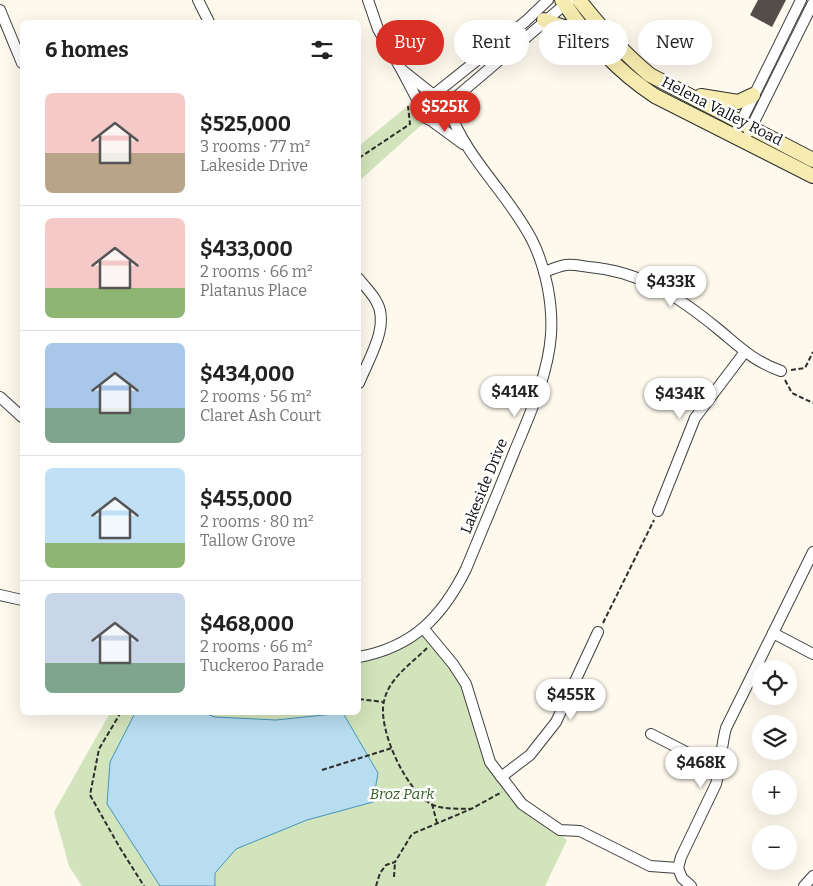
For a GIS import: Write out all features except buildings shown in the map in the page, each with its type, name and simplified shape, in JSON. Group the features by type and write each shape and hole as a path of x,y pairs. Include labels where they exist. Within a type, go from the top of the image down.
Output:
{"street":[{"path":"198,0 207,20"},
{"name":"Lakeside Drive","path":"368,0 378,29 420,105 423,116 466,147"},
{"path":"420,105 423,97 434,93 526,21 548,0"},
{"name":"Helena Valley Road","path":"579,0 603,31 630,59 650,75 813,160"},
{"path":"746,125 753,94 801,0"},
{"path":"544,20 565,1"},
{"name":"Helena Valley Road","path":"565,1 579,20"},
{"path":"740,138 813,3"},
{"path":"0,10 20,58"},
{"path":"433,122 440,121 446,116 449,106 539,25"},
{"name":"Helena Valley Road","path":"614,65 628,78 655,96 813,176"},
{"name":"Lakeside Drive","path":"361,656 390,648 424,629 453,594 466,569 532,409 545,368 551,336 550,302 544,272 532,241 519,218 466,147 446,98 434,93 401,69"},
{"path":"686,93 738,102 753,94"},
{"path":"544,272 565,265 617,270 639,278 660,287 684,302 756,361 781,371"},
{"path":"361,282 376,301 380,317 378,334 361,378"},
{"path":"658,511 695,418 744,353"},
{"path":"0,397 20,415"},
{"path":"691,886 682,878 678,868 681,857 711,797 719,771 726,728 813,552"},
{"path":"0,595 20,600"},
{"path":"424,629 454,664 466,684 484,749 490,762 522,804 560,830 580,832 650,866 678,868"},
{"path":"501,777 530,755 556,722 598,632"},
{"path":"773,634 813,654"},
{"path":"651,734 690,754 720,758"},
{"path":"804,886 813,876"}],"path":[{"path":"361,157 410,124 407,98 412,93"},
{"path":"813,352 805,368 781,371 792,393 813,403"},
{"path":"598,632 658,511"},
{"path":"434,641 395,678 383,702 385,729 396,759 413,787 432,804 444,808 471,808"},
{"path":"361,699 383,702"},
{"path":"119,715 99,750 90,796 144,886"},
{"path":"322,770 392,748"},
{"path":"394,877 395,862 412,834 471,808 508,788"},
{"path":"432,804 438,823"},
{"path":"376,886 380,873 386,865 395,862"}],"green space":[{"path":"410,104 427,120 361,179 361,144"},
{"name":"Broz Park","path":"424,629 453,664 484,749 522,804 567,840 545,886 82,886 69,866 54,812 109,715 361,715 361,655"}],"water":[{"path":"134,715 210,715 215,717 276,720 344,715 378,773 373,802 307,820 236,849 215,873 215,886 160,886 107,804 110,762"}]}
